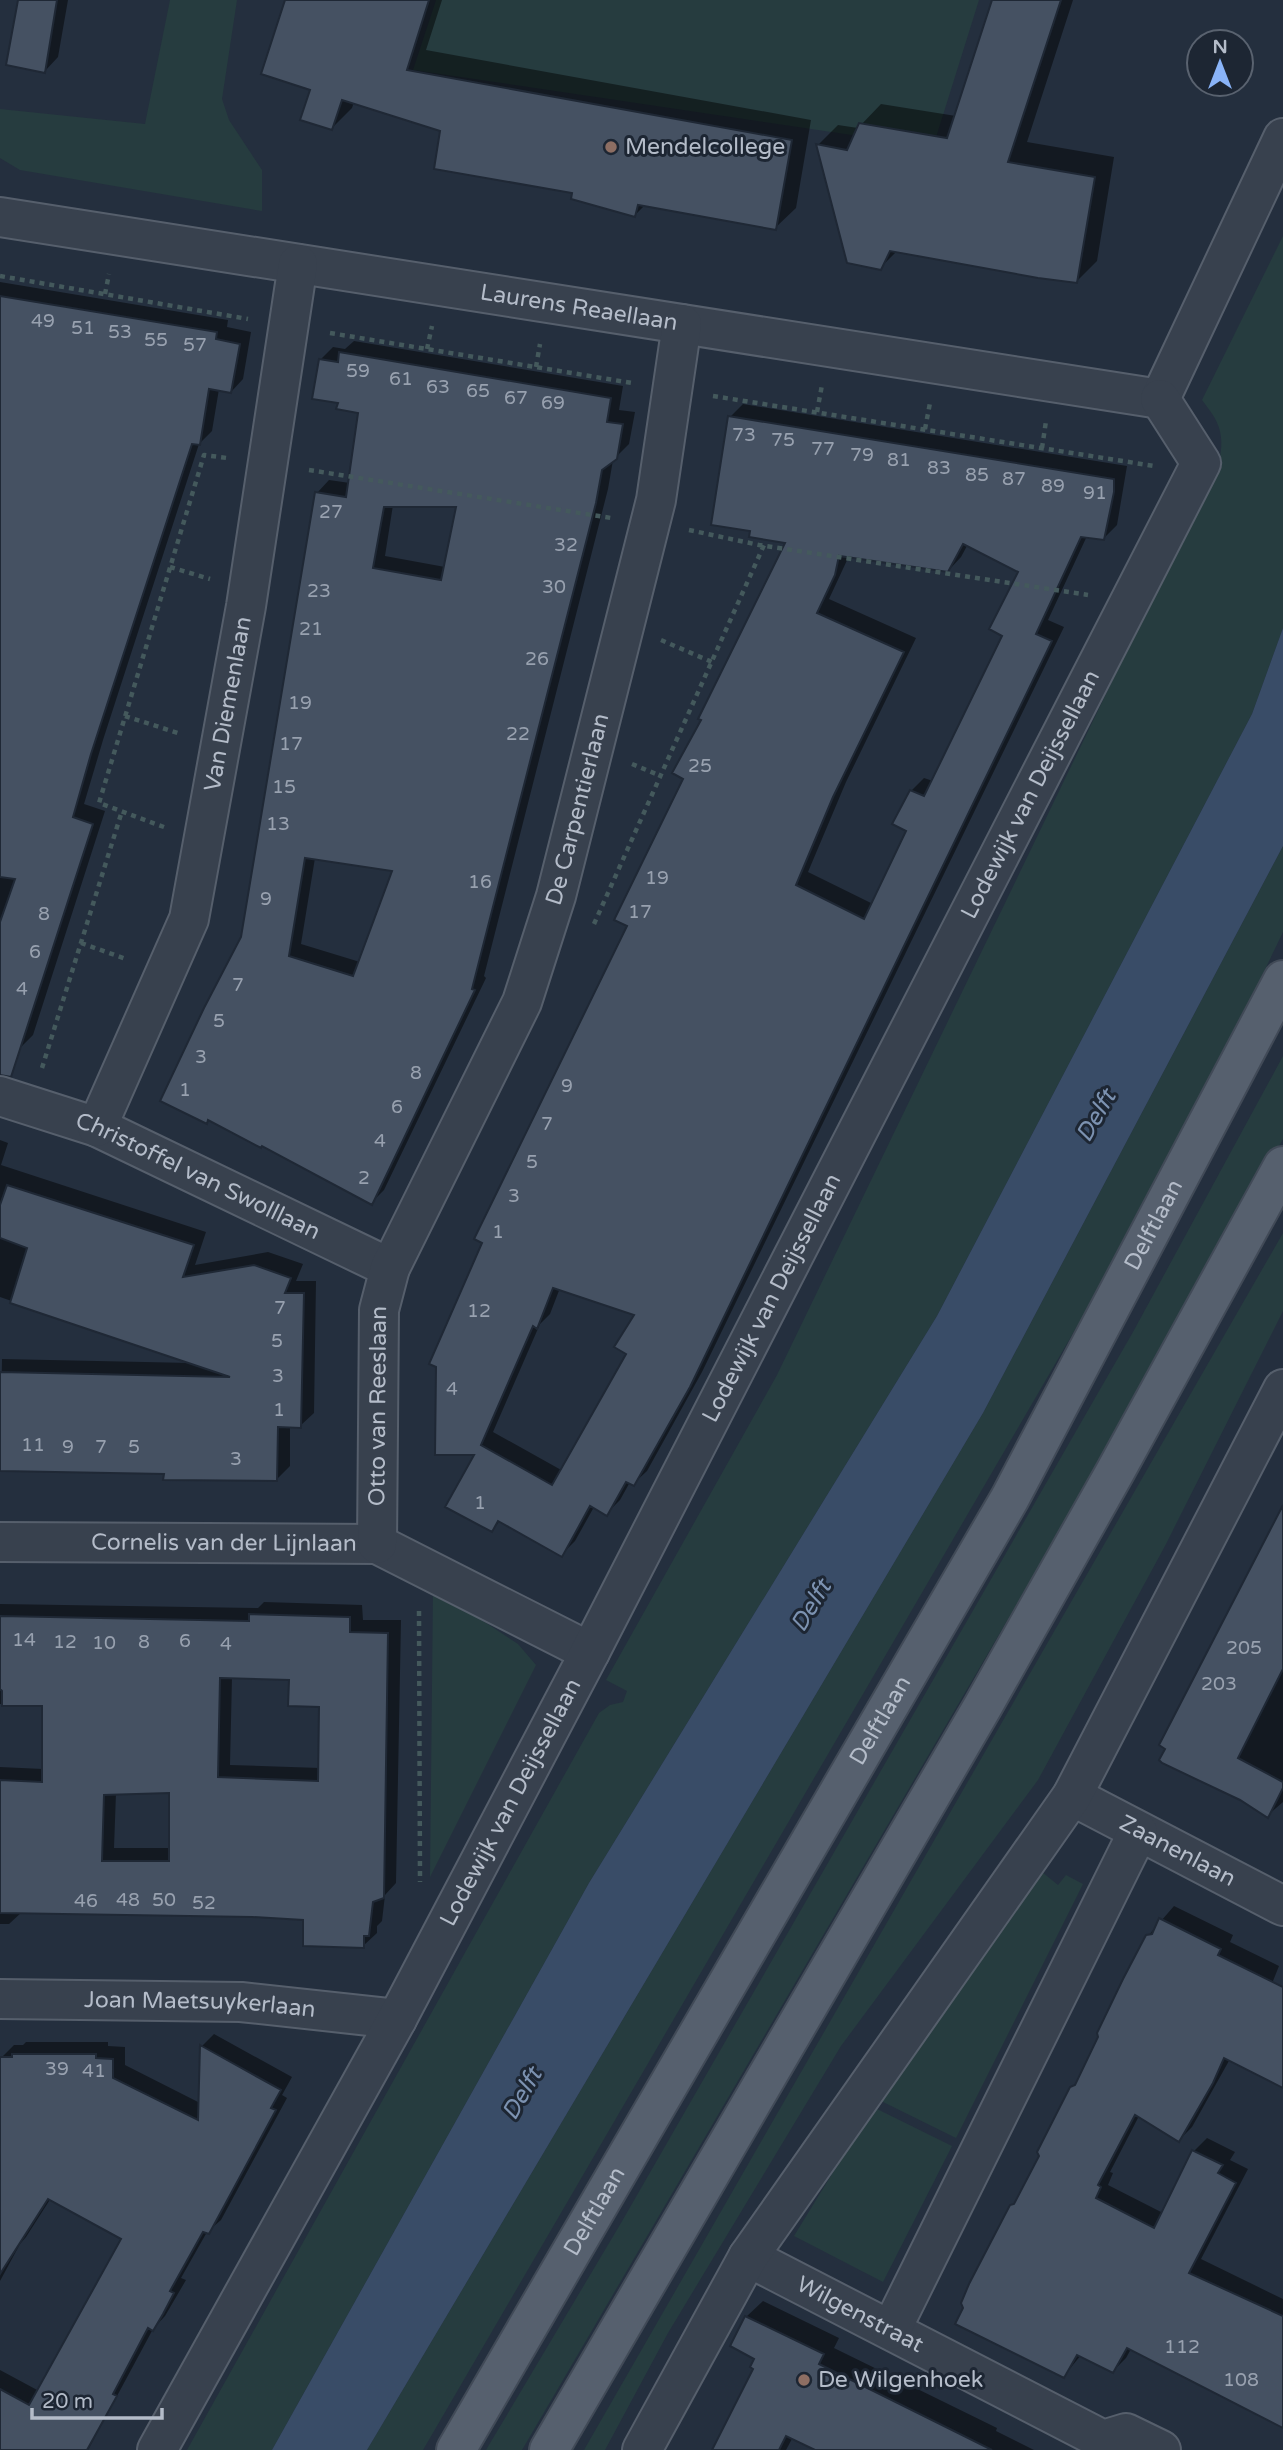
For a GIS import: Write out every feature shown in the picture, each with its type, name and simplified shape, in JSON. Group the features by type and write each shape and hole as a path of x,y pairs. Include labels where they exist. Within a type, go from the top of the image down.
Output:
{"main road":[{"name":"Delftlaan","path":"456,2450 1010,1498 1283,980"},
{"path":"549,2450 983,1706 1283,1166"}],"street":[{"path":"1196,473 1201,463 1160,398 1283,138"},
{"name":"Laurens Reaellaan","path":"0,217 1160,398"},
{"name":"Van Diemenlaan","path":"97,1127 189,919 246,606 299,264"},
{"name":"De Carpentierlaan","path":"390,1268 522,1002 551,911 656,500 682,324"},
{"name":"Lodewijk van Deijssellaan","path":"157,2450 397,2019 590,1652 1196,473"},
{"name":"Christoffel van Swolllaan","path":"15,1101 97,1127 390,1268"},
{"name":"Otto van Reeslaan","path":"377,1544 379,1310 390,1268"},
{"path":"642,2450 748,2257 1072,1796 1283,1389"},
{"name":"Cornelis van der Lijnlaan","path":"0,1542 377,1544 590,1652"},
{"name":"Zaanenlaan","path":"1072,1796 1283,1906"},
{"path":"891,2330 1138,1832"},
{"name":"Joan Maetsuykerlaan","path":"0,1999 241,2002 397,2019"},
{"name":"Wilgenstraat","path":"748,2257 891,2330 1100,2445 1126,2434 1161,2450"}],"path":[{"path":"0,276 289,327 1196,473"},
{"path":"204,841 99,803 204,455 650,523 764,545 1130,601"},
{"path":"551,911 593,926 764,545"},
{"path":"625,624 712,662"},
{"path":"125,716 220,747"},
{"path":"15,1101 122,811"},
{"path":"419,1566 421,1892"}],"green space":[{"path":"170,0 237,0 222,99 229,120 262,170 262,211 20,170 0,158 0,109 145,124"},
{"path":"436,0 979,0 933,147 413,70"},
{"path":"1283,236 1283,628 1252,714 937,1316 589,1883 272,2450 187,2450 599,1713 610,1705 623,1702 627,1691 606,1680 777,1375 1220,458 1219,427 1202,400"},
{"path":"1283,846 1283,932 1090,1304 423,2450 367,2450 983,1413"},
{"path":"1283,1056 1283,1139 1083,1491 522,2450 486,2450 621,2223 1133,1332"},
{"path":"1283,1233 1283,1311 1165,1546 1038,1780 841,2046 668,2333 605,2450 584,2450"},
{"path":"433,1588 518,1644 536,1665 430,1877"},
{"path":"1042,1872 1058,1885 1066,1875 1083,1884 956,2138 879,2100"},
{"path":"873,2107 952,2146 883,2282 794,2236"}],"water":[{"name":"Delft","path":"1283,628 1283,846 983,1413 367,2450 272,2450 589,1883 937,1316 1252,714"}],"building":[{"path":"18,0 57,0 45,73 6,65"},
{"path":"285,0 429,0 407,70 792,140 776,230 638,205 635,217 571,199 572,193 434,169 440,131 342,100 332,130 300,120 310,90 261,74"},
{"path":"992,0 1061,0 1008,162 1095,177 1077,283 890,251 881,270 847,263 816,144 847,150 859,123 947,138"},
{"path":"0,296 217,332 216,339 240,344 231,393 209,389 200,445 192,444 91,754 73,817 93,824 11,1077 0,1075 0,922 15,879 0,877"},
{"path":"339,352 611,398 607,422 623,424 617,459 602,470 596,503 472,989 475,990 372,1205 262,1146 261,1148 208,1120 207,1124 160,1101 241,937 315,492 346,497 358,413 336,409 338,403 312,399 319,359 338,362","holes":["384,507 456,507 441,580 373,568","305,858 392,871 353,976 289,956"]},
{"path":"728,416 1114,479 1114,492 1104,540 1081,537 1036,634 1052,641 690,1387 634,1486 626,1482 607,1516 590,1506 562,1557 498,1521 492,1532 445,1507 474,1455 435,1455 436,1367 429,1364 482,1243 474,1239 627,926 614,920 683,779 672,773 701,720 698,719 785,543 749,537 750,531 711,525","holes":["963,544 1018,572 989,629 1002,636 924,796 910,790 892,824 906,831 864,919 796,885 833,797 904,652 817,613 835,575 839,556 948,572","553,1288 634,1315 614,1347 626,1354 552,1485 481,1445 533,1326 537,1329"]},
{"path":"7,1185 194,1245 183,1277 254,1265 291,1278 285,1293 304,1293 301,1428 278,1427 277,1481 163,1480 164,1474 0,1471 0,1372 230,1377 10,1303 27,1248 0,1238 0,1205"},
{"path":"1283,1505 1283,1669 1238,1758 1283,1782 1283,1788 1268,1818 1240,1800 1162,1763 1159,1760 1165,1749 1159,1745"},
{"path":"249,1614 350,1617 350,1632 388,1633 384,1898 373,1902 369,1936 364,1936 364,1948 303,1946 303,1920 0,1913 0,1780 42,1782 42,1706 2,1706 0,1616 249,1621","holes":["220,1678 289,1680 288,1706 319,1707 318,1781 218,1777","169,1793 169,1861 102,1861 104,1795"]},
{"path":"1159,1918 1221,1949 1218,1955 1283,1987 1283,2088 1224,2058 1213,2083 1179,2142 1135,2115 1098,2185 1101,2187 1096,2198 1154,2228 1192,2150 1223,2165 1218,2173 1236,2183 1189,2273 1283,2316 1283,2428 1127,2348 1113,2373 1077,2355 1064,2378 955,2324 963,2308 961,2303 969,2284 1039,2156 1037,2152 1070,2087 1075,2085 1123,1979 1146,1935 1152,1934"},
{"path":"200,2045 281,2090 271,2108 276,2110 209,2234 203,2232 170,2291 174,2293 163,2314 153,2331 148,2328 113,2394 117,2396 87,2450 0,2450 0,2389 29,2405 121,2239 48,2199 0,2274 0,2057 12,2057 12,2054 96,2054 96,2058 113,2059 113,2078 198,2120"},
{"name":"De Wilgenhoek","path":"745,2316 824,2354 819,2364 992,2450 815,2450 786,2436 779,2450 712,2450 753,2369 750,2367 754,2359 730,2346"}],"place":[{"name":"Mendelcollege","path":"611,147"},
{"name":"De Wilgenhoek","path":"804,2380"}]}
